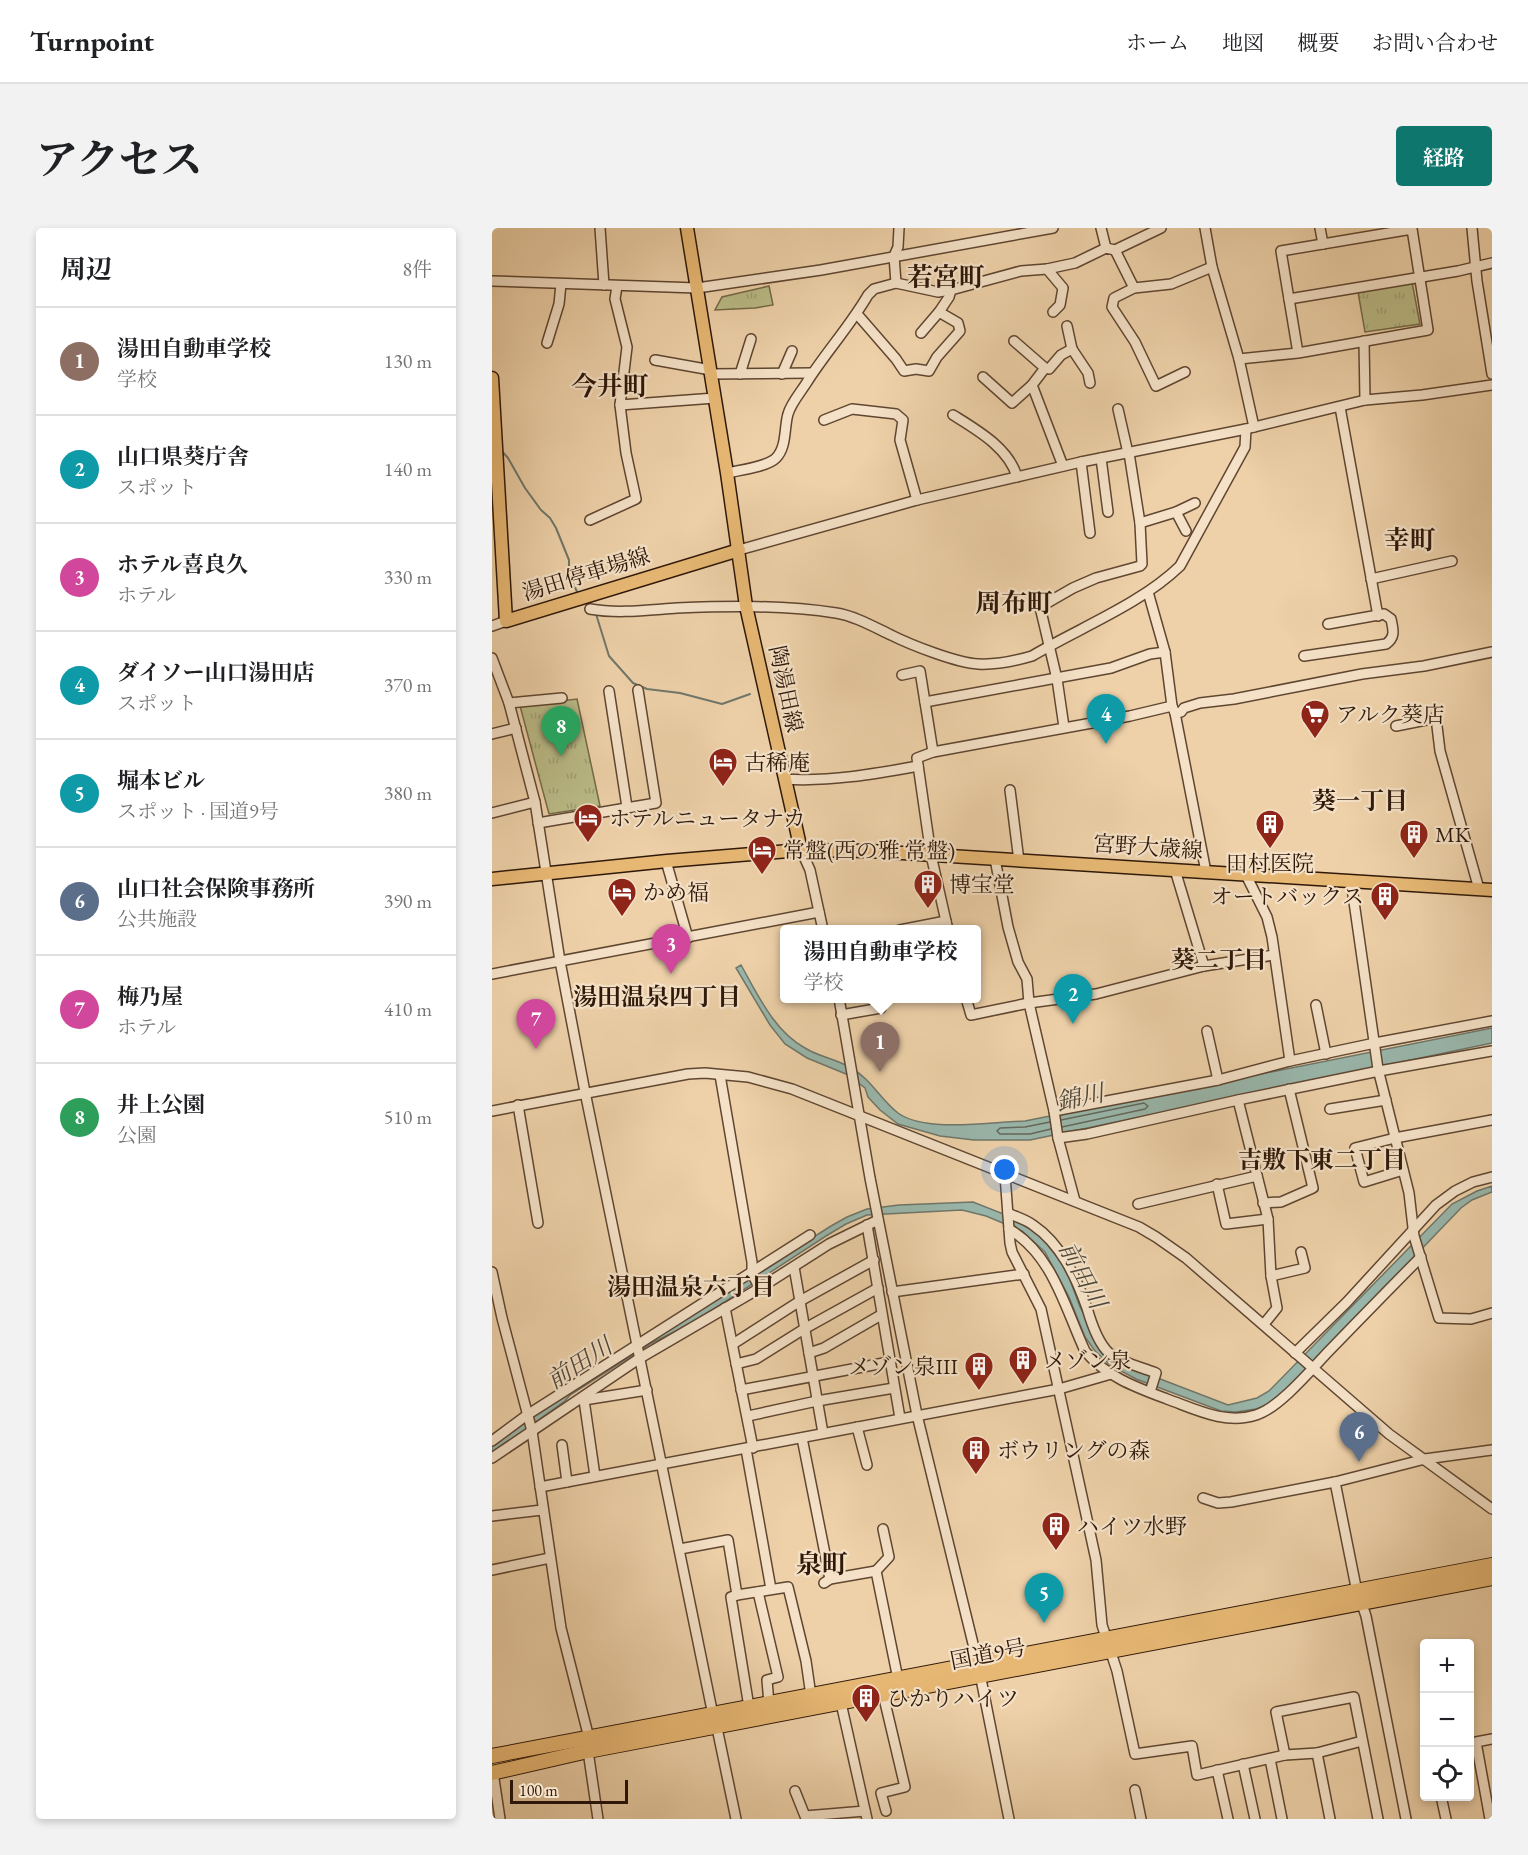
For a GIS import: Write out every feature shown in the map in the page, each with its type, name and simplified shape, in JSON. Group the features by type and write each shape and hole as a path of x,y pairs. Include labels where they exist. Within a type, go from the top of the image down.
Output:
{"highway":[{"name":"国道9号","path":"492,1756 588,1744 883,1694 1078,1644 1108,1646 1359,1597 1492,1565"},
{"name":"国道9号","path":"1359,1597 1492,1578"},
{"name":"国道9号","path":"716,1721 749,1707 935,1670 979,1671"},
{"name":"国道9号","path":"492,1773 588,1744"}],"main road":[{"name":"陶湯田線","path":"687,228 728,473 746,606 801,850"},
{"name":"湯田停車場線","path":"492,378 495,493 506,621 739,550"},
{"name":"宮野大歳線","path":"801,850 870,851 1492,890"},
{"path":"492,879 801,850"}],"street":[{"path":"600,228 604,285"},
{"path":"896,283 894,256 898,248 899,228"},
{"path":"492,281 697,288 821,270 1053,228"},
{"path":"1101,228 1110,249 1134,288"},
{"path":"728,473 762,465 776,458 785,439 788,414 812,374 874,289 896,283 938,292 951,290 1021,271 1047,269 1075,263 1161,228"},
{"path":"590,609 625,611 746,606 840,613 905,642 965,663 978,664 1032,656 1148,592 1170,577 1188,555 1245,447 1250,428 1239,359 1212,267 1205,228"},
{"path":"1320,228 1323,244"},
{"path":"1472,228 1475,266 1492,374"},
{"path":"1239,359 1298,353 1428,330 1412,229 1281,251 1298,353"},
{"path":"1289,299 1420,278 1492,262"},
{"path":"1185,372 1156,386 1135,342 1112,307 1114,298 1134,288 1171,284 1212,267"},
{"path":"1047,269 1063,288 1060,305 1053,312"},
{"path":"547,343 560,304 561,284"},
{"path":"590,520 636,499 626,453 620,405 627,347 615,299 617,286"},
{"path":"921,333 939,312 951,290"},
{"path":"857,314 904,371 916,369 928,371 960,331 958,323 939,312"},
{"path":"1066,326 1072,349 1088,373 1090,383"},
{"path":"740,374 751,339"},
{"path":"1014,341 1049,369 1061,355 1072,349"},
{"path":"1364,341 1365,400"},
{"path":"782,374 792,351"},
{"path":"655,360 711,372 812,374"},
{"path":"983,376 1012,403 1032,385 1045,368"},
{"path":"1032,385 1063,466"},
{"path":"739,550 916,500 1081,462 1250,428 1365,400 1492,385"},
{"path":"620,405 715,398"},
{"path":"1340,407 1378,616"},
{"path":"824,420 852,409 896,414 903,420 900,440 916,500"},
{"path":"1064,727 1057,679 1040,607 1096,578 1142,564 1140,523 1129,453 1118,409"},
{"path":"953,415 996,444 1016,471 1017,477"},
{"path":"1101,458 1108,512"},
{"path":"1081,462 1090,533"},
{"path":"1140,523 1195,504"},
{"path":"1176,512 1185,531"},
{"path":"1371,579 1452,561"},
{"path":"1148,592 1165,652 1173,709 1206,872"},
{"path":"1304,656 1386,644 1392,640 1391,619 1384,614 1328,624"},
{"path":"492,626 506,621"},
{"path":"925,702 1111,668 1150,654 1165,652"},
{"path":"947,925 931,855 917,758 933,752 1064,727 1173,709 1181,712 1184,708 1200,703 1234,699 1362,674 1424,666 1492,652"},
{"path":"492,658 509,703 535,802 560,961 585,1092 736,1819"},
{"path":"902,675 920,671 933,752"},
{"path":"538,823 656,802 638,690"},
{"path":"609,691 627,807"},
{"path":"509,703 562,698"},
{"path":"1396,726 1436,718 1440,751 1479,889"},
{"path":"492,734 516,728"},
{"path":"784,779 808,780 866,775 918,766"},
{"path":"1010,789 1019,861"},
{"path":"492,813 535,802"},
{"path":"801,850 810,870 822,925"},
{"path":"995,859 1008,927 1018,962 1027,979 1029,1003 1058,1138 1075,1202"},
{"path":"666,861 688,938"},
{"path":"1175,870 1204,966"},
{"path":"1246,875 1267,917 1272,937 1290,1062"},
{"path":"1351,881 1379,1070 1409,1193 1414,1234 1439,1318 1471,1319 1492,1313"},
{"path":"492,974 819,912"},
{"path":"967,1003 971,1015 1029,1003 1096,994 1204,966 1274,955"},
{"path":"839,1003 878,1220 917,1415 979,1671 1009,1819"},
{"path":"1316,1005 1326,1054"},
{"path":"842,1015 881,1008"},
{"path":"1054,1111 1218,1080 1375,1042 1492,1021"},
{"path":"1207,1031 1218,1080"},
{"path":"1058,1138 1088,1134 1379,1070 1492,1051"},
{"path":"492,1111 585,1092 705,1073 748,1077 769,1082 859,1115 1139,1227 1156,1236 1186,1258 1264,1324 1389,1434 1492,1509"},
{"path":"720,1075 752,1273 760,1288"},
{"path":"1263,1203 1281,1202 1313,1188 1289,1089"},
{"path":"1238,1100 1268,1219 1271,1276 1277,1308 1264,1324"},
{"path":"1330,1109 1386,1100"},
{"path":"518,1105 538,1223"},
{"path":"1402,1170 1364,1182 1355,1148 1492,1120"},
{"path":"1005,1175 1012,1252 1041,1309 1096,1560 1102,1625 1116,1671 1135,1754 1192,1746 1197,1775 1285,1755 1317,1753 1362,1741"},
{"path":"1138,1204 1257,1176"},
{"path":"1295,1353 1414,1234 1436,1205 1455,1191 1473,1182 1492,1177"},
{"path":"1218,1184 1226,1224 1268,1219"},
{"path":"1008,1213 1030,1223 1053,1243 1073,1275 1101,1342 1109,1353 1117,1359 1156,1373 1150,1392"},
{"path":"492,1440 584,1398 640,1357 760,1288 829,1244 878,1220"},
{"path":"867,1225 900,1418"},
{"path":"1010,1229 1040,1254 1049,1268 1085,1351 1093,1361 1135,1387 1210,1415 1232,1418 1255,1416 1277,1402 1313,1368 1420,1256"},
{"path":"492,1458 530,1423 637,1345 810,1235"},
{"path":"1271,1276 1305,1268 1301,1252"},
{"path":"733,1344 800,1301 874,1260"},
{"path":"794,1267 823,1433"},
{"path":"492,1272 497,1318 530,1423 561,1628 588,1744 598,1819"},
{"path":"892,1292 1024,1274"},
{"path":"736,1364 756,1359 878,1288"},
{"path":"725,1308 748,1416 750,1448 771,1589"},
{"path":"809,1353 824,1348 881,1315"},
{"path":"741,1390 889,1362"},
{"path":"540,1487 1059,1389 1111,1374"},
{"path":"748,1416 894,1388"},
{"path":"584,1398 646,1390"},
{"path":"584,1398 595,1476"},
{"path":"857,1427 867,1465"},
{"path":"802,1438 827,1581 876,1571 889,1557 883,1529"},
{"path":"562,1446 567,1482"},
{"path":"1203,1498 1218,1503 1231,1502 1335,1482 1425,1459 1492,1450"},
{"path":"1335,1482 1359,1597 1366,1616 1406,1819"},
{"path":"492,1516 542,1510"},
{"path":"680,1549 728,1540 737,1594"},
{"path":"492,1570 549,1558"},
{"path":"876,1571 898,1679"},
{"path":"749,1707 731,1597 737,1594 788,1587 807,1661 811,1696"},
{"path":"758,1592 778,1677 767,1680 769,1704"},
{"path":"883,1694 905,1787 881,1793 886,1811"},
{"path":"1285,1755 1276,1712 1354,1697 1378,1819"},
{"path":"795,1791 805,1816 866,1815 841,1702"},
{"path":"1490,1819 1476,1742 1492,1739"},
{"path":"1317,1753 1330,1819"},
{"path":"1270,1759 1282,1819"},
{"path":"1243,1764 1255,1819"},
{"path":"1217,1770 1228,1819"},
{"path":"492,1773 500,1819"},
{"path":"1135,1790 1141,1819"},
{"path":"1442,1801 1446,1819"}],"green space":[{"path":"1412,282 1420,324 1365,332 1358,292"},
{"path":"769,286 773,305 715,310 722,297"},
{"path":"577,699 600,806 549,814 520,706"}],"water":[{"path":"741,965 768,1011 794,1041 810,1051 840,1062 858,1072 898,1113 910,1119 941,1125 1025,1121 1492,1028 1492,1043 1030,1140 974,1140 940,1136 898,1124 868,1097 865,1088 846,1074 807,1058 785,1044 770,1025 736,968"},
{"path":"1492,1186 1492,1192 1472,1200 1461,1208 1288,1388 1268,1404 1256,1409 1236,1412 1221,1411 1136,1379 1110,1365 1095,1351 1085,1337 1069,1297 1045,1252 1022,1231 986,1216 962,1210 867,1215 846,1224 717,1307 650,1344 570,1395 565,1401 492,1453 492,1444 544,1407 831,1226 867,1209 899,1205 973,1202 1021,1221 1037,1231 1061,1262 1080,1307 1105,1353 1116,1362 1228,1405 1257,1398 1269,1391 1452,1204"}],"waterway":[{"path":"500,449 508,458 525,488 556,528 569,560 569,574 578,594"},
{"path":"596,614 609,656 633,683 647,689 680,693 722,704 750,694"}],"place":[{"name":"アルク葵店","path":"1315,740"},
{"name":"ダイソー山口湯田店","path":"1106,744"},
{"name":"井上公園","path":"561,756"},
{"name":"古稀庵","path":"723,788"},
{"name":"ホテルニュータナカ","path":"588,844"},
{"name":"田村医院","path":"1270,850"},
{"name":"MK","path":"1414,860"},
{"name":"常盤(西の雅 常盤)","path":"762,876"},
{"name":"博宝堂","path":"928,910"},
{"name":"かめ福","path":"622,918"},
{"name":"オートバックス","path":"1385,922"},
{"name":"ホテル喜良久","path":"671,974"},
{"name":"山口県葵庁舎","path":"1073,1024"},
{"name":"梅乃屋","path":"536,1049"},
{"name":"湯田自動車学校","path":"880,1072"},
{"name":"メゾン泉","path":"1023,1386"},
{"name":"メゾン泉III","path":"979,1392"},
{"name":"山口社会保険事務所","path":"1359,1462"},
{"name":"ボウリングの森","path":"976,1476"},
{"name":"ハイツ水野","path":"1056,1552"},
{"name":"堀本ビル","path":"1044,1623"},
{"name":"ひかりハイツ","path":"866,1724"}],"district":[{"name":"若宮町","path":"946,277"},
{"name":"今井町","path":"610,386"},
{"name":"幸町","path":"1410,540"},
{"name":"周布町","path":"1014,603"},
{"name":"葵一丁目","path":"1360,800"},
{"name":"葵二丁目","path":"1219,959"},
{"name":"湯田温泉四丁目","path":"657,996"},
{"name":"吉敷下東二丁目","path":"1322,1159"},
{"name":"湯田温泉六丁目","path":"691,1286"},
{"name":"泉町","path":"822,1564"}],"water label":[{"name":"錦川","path":"1080,1097"},
{"name":"前田川","path":"1083,1275"},
{"name":"前田川","path":"579,1363"}]}
